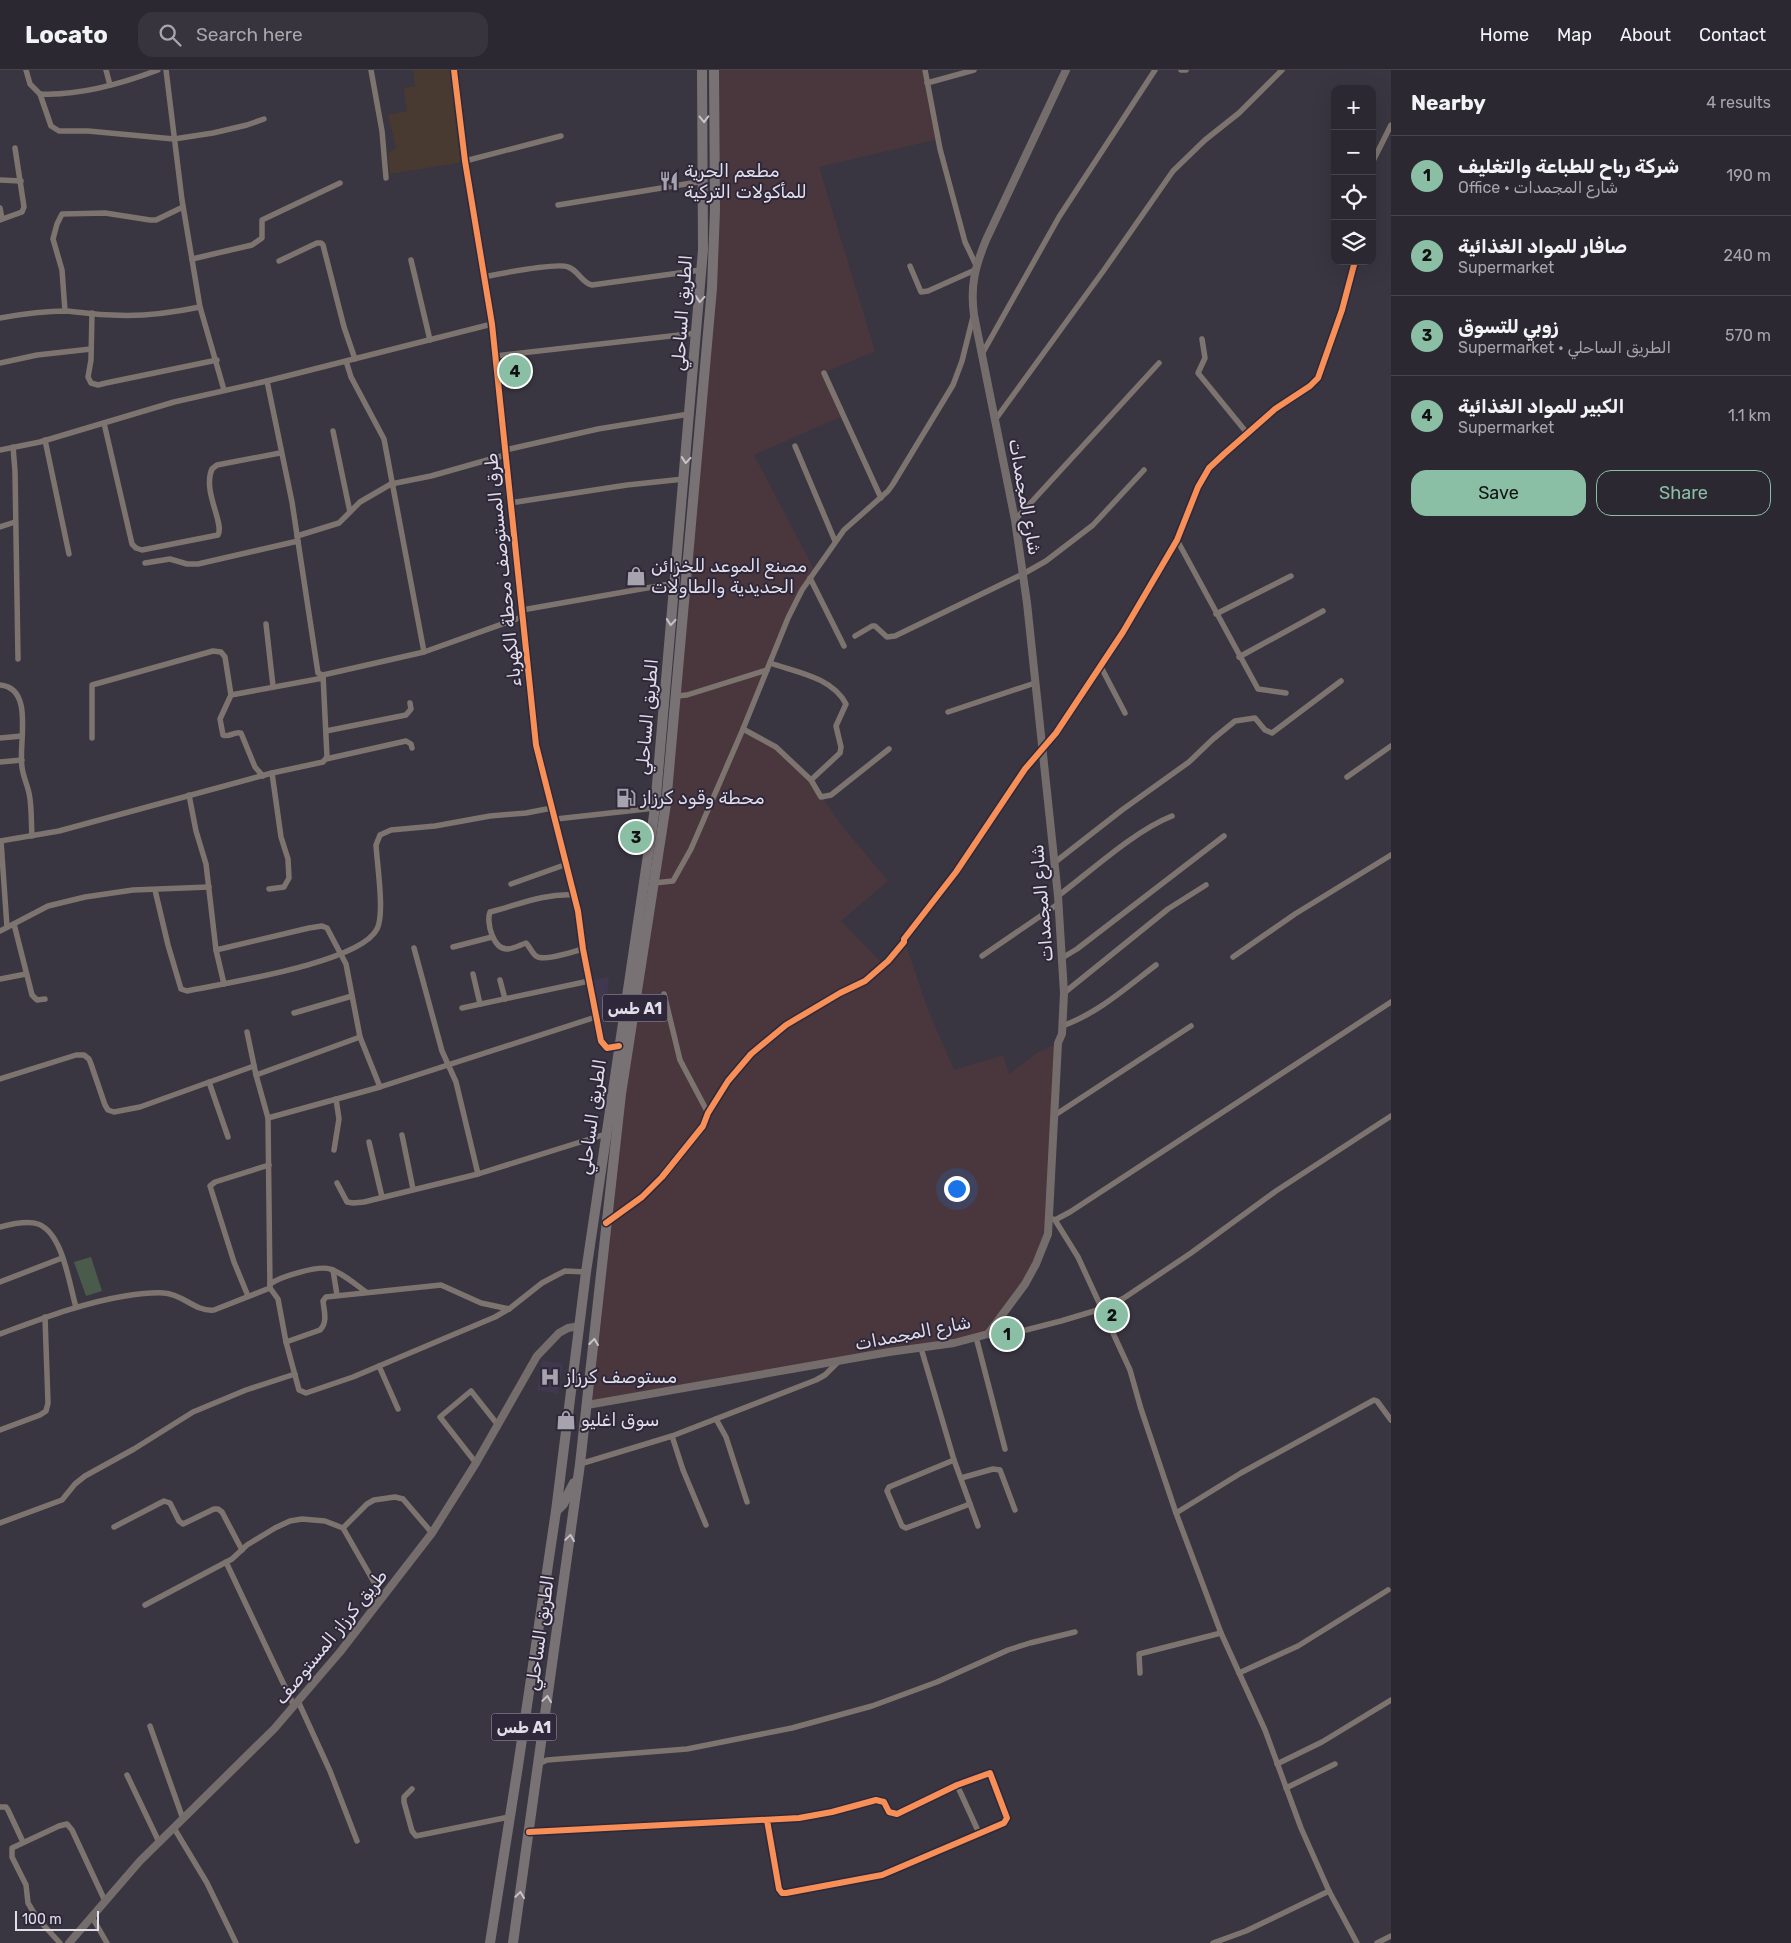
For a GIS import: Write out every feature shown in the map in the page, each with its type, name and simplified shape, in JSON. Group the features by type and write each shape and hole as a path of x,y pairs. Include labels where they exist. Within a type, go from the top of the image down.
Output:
{"highway":[{"name":"الطريق الساحلي","path":"512,1943 580,1464 624,1045 655,808 697,333 704,222 702,70"},
{"name":"الطريق الساحلي","path":"490,1943 556,1510 586,1272 606,1134 654,883 666,804 714,248 714,70"},
{"name":"الطريق الساحلي","path":"556,1510 563,1504 578,1475"}],"main road":[{"name":"طرق المستوصف محطة الكهرباء","path":"454,70 465,161 492,324 536,745 574,895 601,1041 604,1046 610,1048 624,1045"},
{"name":"شارع المجمدات","path":"587,1405 954,1343 988,1334 1016,1297 1036,1264 1048,1234 1052,1219 1058,1043 1062,1034 1064,994 1058,896 1023,574 1015,520 974,315 972,295 976,268 1066,70"},
{"name":"طريق كرزاز المستوصف","path":"69,1943 159,1842 243,1761 296,1704 383,1598 432,1533 476,1463 525,1375 544,1347 568,1328 580,1326"}],"street":[{"path":"26,70 30,84 40,94 52,126 59,131 88,131 174,139 222,131 264,118"},
{"path":"106,70 110,85"},
{"path":"40,94 64,95 110,85 158,70"},
{"path":"166,70 183,207 200,307 217,360 224,390"},
{"path":"371,70 382,132 386,178"},
{"path":"910,266 922,292 928,291 976,268 965,242 942,157 925,70"},
{"path":"927,82 974,70"},
{"path":"982,354 1059,216 1155,70"},
{"path":"1181,70 1186,70"},
{"path":"995,420 1093,285 1172,171 1205,140 1239,113 1282,70"},
{"path":"1376,155 1391,125"},
{"path":"465,161 560,136"},
{"path":"0,208 1,219 22,212 24,207 15,148"},
{"path":"0,180 20,181"},
{"path":"558,205 704,181"},
{"path":"192,259 223,250 252,245 262,238 262,220 340,183"},
{"path":"65,312 62,270 54,238 57,224 62,214 105,214 156,220 183,207"},
{"path":"279,261 317,243 323,245 344,327 355,359"},
{"path":"411,260 430,340"},
{"path":"606,1223 642,1197 662,1177 703,1126 708,1113 728,1081 751,1054 772,1036 840,993 865,981 888,961 904,942 904,939 956,872 1020,776 1056,733 1101,667 1146,596 1176,540 1203,478 1216,461 1247,433 1318,378 1342,310 1354,265"},
{"path":"484,277 564,266 572,269 586,283 592,285 701,270"},
{"path":"0,318 29,313 65,312 113,316 150,314 200,307"},
{"path":"92,313 89,380 98,385 217,360"},
{"path":"654,883 669,883 676,878 691,849 743,729 794,605 835,541 853,521 881,498 894,484 953,384 962,361 974,315"},
{"path":"0,450 45,440 174,402 267,382 492,324"},
{"path":"495,356 697,333"},
{"path":"1202,339 1205,358 1198,372 1247,433"},
{"path":"0,363 37,355 90,349"},
{"path":"346,361 361,397 384,439 424,652"},
{"path":"1015,520 1159,363"},
{"path":"824,373 881,498"},
{"path":"267,382 298,539 316,668 318,673 323,676"},
{"path":"145,563 170,559 187,564 198,564 298,539 334,526 343,520 360,502 391,484 431,476 505,452 606,427 701,412"},
{"path":"104,423 132,544 142,550 218,535 220,529 210,489 212,469 218,465 280,453"},
{"path":"333,431 350,512"},
{"path":"45,440 69,554"},
{"path":"794,446 835,541"},
{"path":"13,447 18,659"},
{"path":"856,636 875,626 887,637 895,636 1046,561 1093,525 1144,470"},
{"path":"510,503 627,485 684,480"},
{"path":"0,527 15,522"},
{"path":"1176,540 1258,689 1286,693"},
{"path":"1216,614 1291,576"},
{"path":"810,578 844,646"},
{"path":"231,695 424,652 522,614 675,584"},
{"path":"1240,657 1323,611"},
{"path":"266,624 273,686"},
{"path":"92,738 91,689 95,684 217,651 221,652 225,657 231,695 220,719 223,735 241,733 255,767 263,776"},
{"path":"770,663 818,679 838,692 846,704 845,711 836,726 841,747 840,753 811,780"},
{"path":"1101,667 1125,713"},
{"path":"676,696 687,695 767,670"},
{"path":"323,676 326,759"},
{"path":"1054,864 1115,815 1189,762 1213,739 1236,721 1255,718 1265,730 1272,733 1341,682"},
{"path":"948,712 1035,683"},
{"path":"0,685 12,688 20,699 23,720 22,760 30,802 32,836"},
{"path":"326,731 406,715 411,709 410,703"},
{"path":"743,729 776,748 811,780 821,797 831,795 889,749"},
{"path":"0,738 22,736"},
{"path":"7,927 1,841 72,827 272,773 322,763 326,759 406,741 411,744 412,748"},
{"path":"1347,777 1391,746"},
{"path":"0,762 22,760"},
{"path":"270,889 284,887 290,874 288,859 281,837 272,773"},
{"path":"189,795 196,831 206,864 216,950 224,984"},
{"path":"155,890 179,986 187,991 268,976 340,954 361,945 377,930 380,922 376,845 380,835 391,830 435,826 490,816 526,813 552,808"},
{"path":"556,819 655,808"},
{"path":"1058,896 1139,834 1157,822 1172,816"},
{"path":"1062,958 1078,950 1224,836"},
{"path":"1233,957 1295,914 1391,855"},
{"path":"511,884 567,864"},
{"path":"1064,994 1168,909 1206,885"},
{"path":"0,931 55,904 110,893 209,887"},
{"path":"574,895 558,895 538,899 490,912 489,928 492,937 505,949 526,944 539,958 583,949"},
{"path":"982,956 1058,904"},
{"path":"14,924 34,999 45,999"},
{"path":"216,950 322,926 327,928 346,964 360,1037 380,1087"},
{"path":"453,947 492,937"},
{"path":"414,948 442,1051 456,1082 478,1174"},
{"path":"1062,1026 1074,1022 1113,998 1156,965"},
{"path":"0,979 26,974"},
{"path":"473,974 480,1004"},
{"path":"500,980 505,999"},
{"path":"462,1008 589,981"},
{"path":"664,994 680,1060 708,1113"},
{"path":"294,1013 352,996"},
{"path":"1357,1943 1329,1891 1301,1828 1265,1730 1221,1633 1176,1513 1130,1370 1078,1257 1052,1219 1391,1002"},
{"path":"268,1118 380,1087 596,1017"},
{"path":"1055,1115 1191,1026"},
{"path":"247,1032 268,1118 270,1286 278,1299 286,1342 299,1390 306,1393 353,1377 509,1310 542,1283 557,1275 565,1272 586,1272"},
{"path":"256,1075 360,1037"},
{"path":"0,1079 76,1055 84,1055 89,1059 105,1105 108,1110 114,1112 140,1107 254,1066"},
{"path":"209,1082 228,1136"},
{"path":"334,1150 339,1119 336,1099"},
{"path":"988,1334 1026,1330 1101,1309 1132,1293 1276,1191 1391,1116"},
{"path":"337,1183 345,1200 350,1203 364,1202 478,1174 606,1134"},
{"path":"402,1135 413,1189"},
{"path":"370,1142 382,1197"},
{"path":"248,1296 234,1262 210,1186 215,1182 268,1165"},
{"path":"0,1227 26,1222 38,1224 47,1229 54,1238 62,1258 76,1307"},
{"path":"0,1282 62,1258"},
{"path":"0,1334 76,1307 120,1297 163,1293 174,1295 205,1311 214,1310 270,1286 278,1278 302,1271 327,1268 366,1292"},
{"path":"333,1270 337,1295"},
{"path":"286,1342 320,1330 324,1324 325,1317 323,1299 337,1295 444,1286 481,1303 509,1310"},
{"path":"0,1430 46,1411 48,1403 46,1317"},
{"path":"976,1337 1004,1449"},
{"path":"921,1348 954,1460 978,1526"},
{"path":"580,1464 672,1436 816,1380 825,1375 838,1362"},
{"path":"379,1366 398,1409"},
{"path":"0,1523 62,1500 75,1484 86,1476 193,1412 246,1390 295,1374"},
{"path":"476,1463 440,1417 471,1391 498,1425"},
{"path":"1176,1513 1241,1473 1374,1400 1377,1401 1391,1420"},
{"path":"716,1419 726,1437 747,1502"},
{"path":"672,1436 683,1470 706,1525"},
{"path":"954,1460 889,1487 887,1491 902,1526 906,1528 970,1504"},
{"path":"961,1478 993,1469 1000,1470 1015,1510"},
{"path":"343,1528 367,1504 374,1500 395,1497 403,1499 432,1533"},
{"path":"114,1527 164,1501 170,1503 183,1524 218,1509 222,1512 242,1550"},
{"path":"145,1605 226,1562 247,1545 290,1521 316,1519 333,1523 343,1528 383,1598"},
{"path":"226,1562 330,1771 357,1841"},
{"path":"1239,1673 1298,1646 1388,1590"},
{"path":"538,1764 547,1760 687,1749 792,1728 872,1706 936,1682 1008,1650 1075,1632"},
{"path":"1140,1674 1139,1654 1221,1633"},
{"path":"1277,1764 1322,1742 1391,1700"},
{"path":"150,1726 183,1819"},
{"path":"1286,1788 1335,1764"},
{"path":"528,1832 767,1820 820,1815 876,1800 884,1802 889,1812 897,1814 957,1785 990,1773 1007,1820 882,1875 782,1893 779,1889 767,1820"},
{"path":"127,1775 159,1842"},
{"path":"957,1785 979,1833"},
{"path":"412,1788 404,1799 412,1833 416,1836 510,1817"},
{"path":"0,1806 6,1807 8,1810 23,1842"},
{"path":"60,1943 37,1918 28,1902 26,1884 10,1851 14,1847 63,1824 70,1826 105,1901"},
{"path":"174,1828 207,1883 236,1943"},
{"path":"1212,1943 1246,1931 1329,1891"},
{"path":"92,1917 107,1943"},
{"path":"1378,1943 1391,1936"}],"shaded area":[{"path":"413,70 454,70 464,162 390,174 388,153 396,148 388,115 407,111 404,88 415,86"},
{"path":"714,70 925,70 939,139 819,167 875,351 824,373 845,415 754,455 815,571 802,590 743,729 769,744 811,780 839,822 888,881 841,921 883,964 904,939 926,1005 954,1070 1003,1055 1009,1074 1037,1053 1058,1043 1048,1234 1036,1264 988,1334 587,1405 606,1223 657,863 712,288"},
{"path":"609,977 604,1027 600,1028 593,980"},
{"name":"مستوصف كرزاز","path":"542,1360 563,1364 558,1394 537,1390"}],"green space":[{"path":"91,1257 102,1291 86,1296 74,1262"}],"cycle path":[{"path":"454,70 465,161 492,324 536,745 578,911 583,949 601,1041 607,1048 619,1046"},
{"path":"606,1223 642,1197 662,1177 703,1126 708,1113 728,1081 751,1054 786,1025 840,993 865,981 888,961 904,942 904,939 956,872 1025,769 1056,733 1123,632 1177,540 1198,487 1209,468 1275,409 1310,386 1318,378 1342,310 1354,265"},
{"path":"529,1832 799,1818 832,1812 876,1800 884,1802 889,1812 897,1814 957,1785 990,1773 1007,1818 1004,1823 882,1875 786,1893 782,1893 779,1889 767,1820"}],"place":[{"name":"مطعم الحرية للمأكولات التركية","path":"669,181"},
{"name":"الكبير للمواد الغذائية","path":"515,371"},
{"name":"مصنع الموعد للخزائن الحديدية والطاولات","path":"636,576"},
{"name":"محطة وقود كرزاز","path":"626,798"},
{"name":"زوبي للتسوق","path":"636,837"},
{"name":"صافار للمواد الغذائية","path":"1112,1315"},
{"name":"شركة رباح للطباعة والتغليف","path":"1007,1334"},
{"name":"مستوصف كرزاز","path":"550,1377"},
{"name":"سوق اغليو","path":"566,1420"}]}
